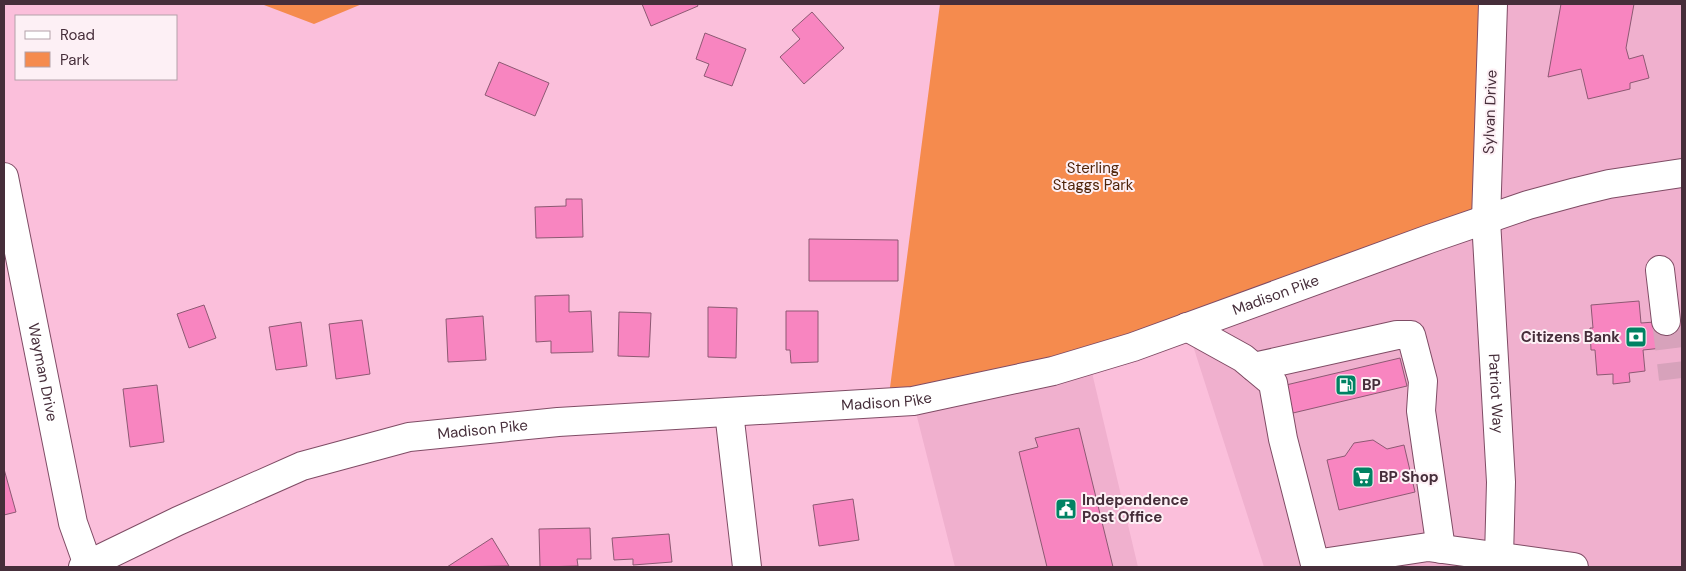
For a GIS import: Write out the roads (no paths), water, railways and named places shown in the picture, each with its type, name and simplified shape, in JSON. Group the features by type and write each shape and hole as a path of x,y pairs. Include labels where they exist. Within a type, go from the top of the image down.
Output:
{"main road":[{"name":"Sylvan Drive","path":"1486,220 1493,4"},
{"name":"Madison Pike","path":"86,566 178,521 302,466 409,437 558,422 913,401 1053,371 1133,347 1528,205 1609,184 1682,173"},
{"name":"Wayman Drive","path":"4,177 73,523 86,566"},
{"name":"Patriot Way","path":"1486,220 1501,482 1498,562"},
{"path":"1660,270 1666,321"},
{"path":"1187,327 1244,358 1273,383 1283,439 1315,564 1428,547 1498,562 1574,567"},
{"path":"1254,367 1397,335 1410,335 1423,382 1421,411 1441,549"},
{"path":"729,412 747,567"}],"tunnel":[{"path":"1666,321 1673,379"}],"place":[{"name":"Citizens Bank","path":"1636,337"},
{"name":"BP","path":"1346,385"},
{"name":"BP Shop","path":"1363,477"},
{"name":"Independence Post Office","path":"1066,509"}],"park label":[{"name":"Sterling Staggs Park","path":"1093,176"}]}
